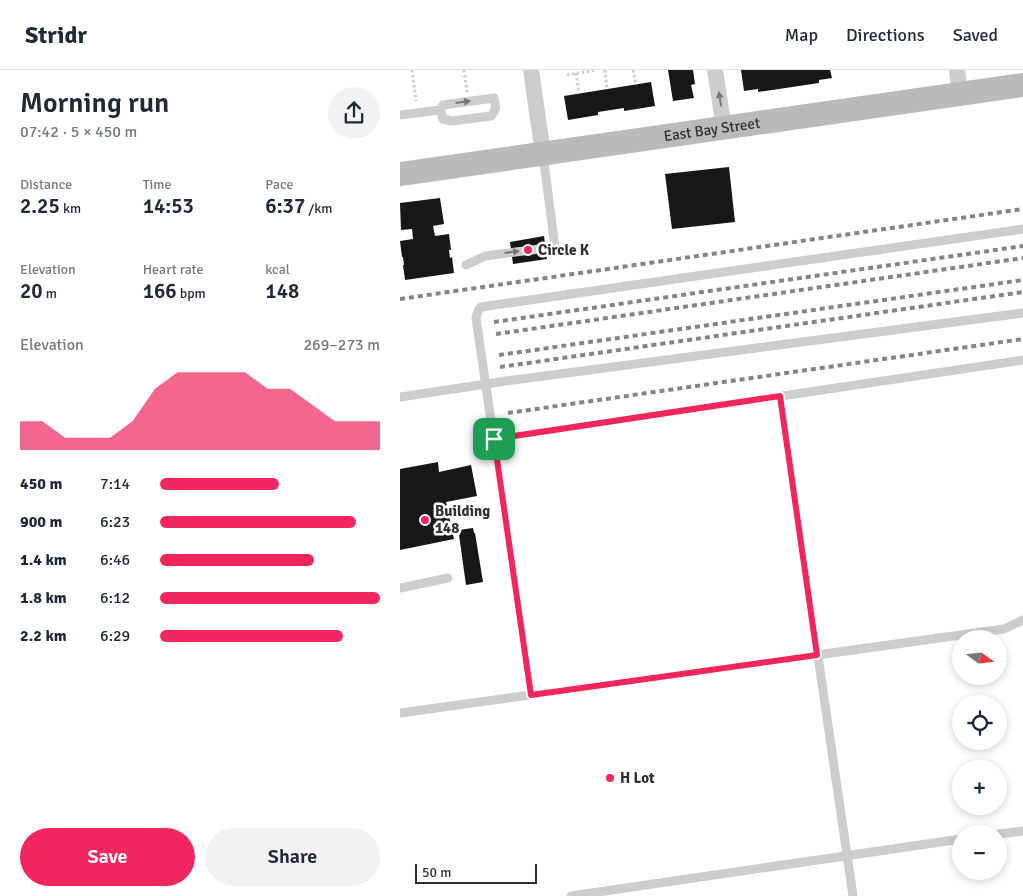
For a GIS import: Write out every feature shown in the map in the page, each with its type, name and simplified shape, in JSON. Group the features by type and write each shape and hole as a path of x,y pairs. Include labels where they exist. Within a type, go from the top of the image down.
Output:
{"main road":[{"name":"East Bay Street","path":"400,174 1023,85"}],"street":[{"path":"531,70 543,154"},
{"path":"715,70 724,128"},
{"path":"957,70 960,94"}],"lane":[{"path":"400,116 440,110 443,105 494,98 495,112 491,116 452,121 443,119 440,110"},
{"path":"466,265 485,256 555,247 543,154"},
{"path":"531,695 476,318 481,307 1023,229"},
{"path":"400,396 1023,314"},
{"path":"494,439 1023,360"},
{"path":"780,396 853,896"},
{"path":"400,588 448,578"},
{"path":"400,713 1004,629 1023,620"},
{"path":"1007,833 1023,830"},
{"path":"571,896 952,840"}],"path":[{"path":"412,70 416,101"},
{"path":"461,95 468,94 464,70"},
{"path":"567,75 596,70"},
{"path":"605,70 608,89"},
{"path":"633,70 636,84"},
{"path":"576,73 580,93"}],"building":[{"path":"668,70 693,70 695,84 691,85 694,98 673,101"},
{"path":"741,70 830,70 832,78 819,80 819,83 758,92 758,89 744,91"},
{"path":"651,82 655,106 624,111 624,108 598,112 598,115 568,120 564,96"},
{"path":"729,167 735,222 672,229 665,174"},
{"path":"440,198 444,224 433,226 435,236 449,234 450,258 452,257 454,273 405,280 400,241 413,239 412,229 401,230 400,203"},
{"name":"Circle K","path":"544,236 547,259 513,264 510,242"},
{"name":"Building 148","path":"438,462 439,472 471,465 477,496 446,502 454,539 400,550 400,469"},
{"path":"473,528 483,582 466,585 459,530"}],"railway":[{"path":"400,299 1023,209"},
{"path":"494,322 1023,246"},
{"path":"496,334 1023,258"},
{"path":"499,355 1023,280"},
{"path":"500,367 1023,292"},
{"path":"508,413 1023,339"}],"place":[{"name":"Circle K","path":"528,250"},
{"name":"Building 148","path":"425,520"},
{"name":"H Lot","path":"610,778"}],"route":[{"path":"780,396 817,655 531,695 494,439 780,396"}]}
